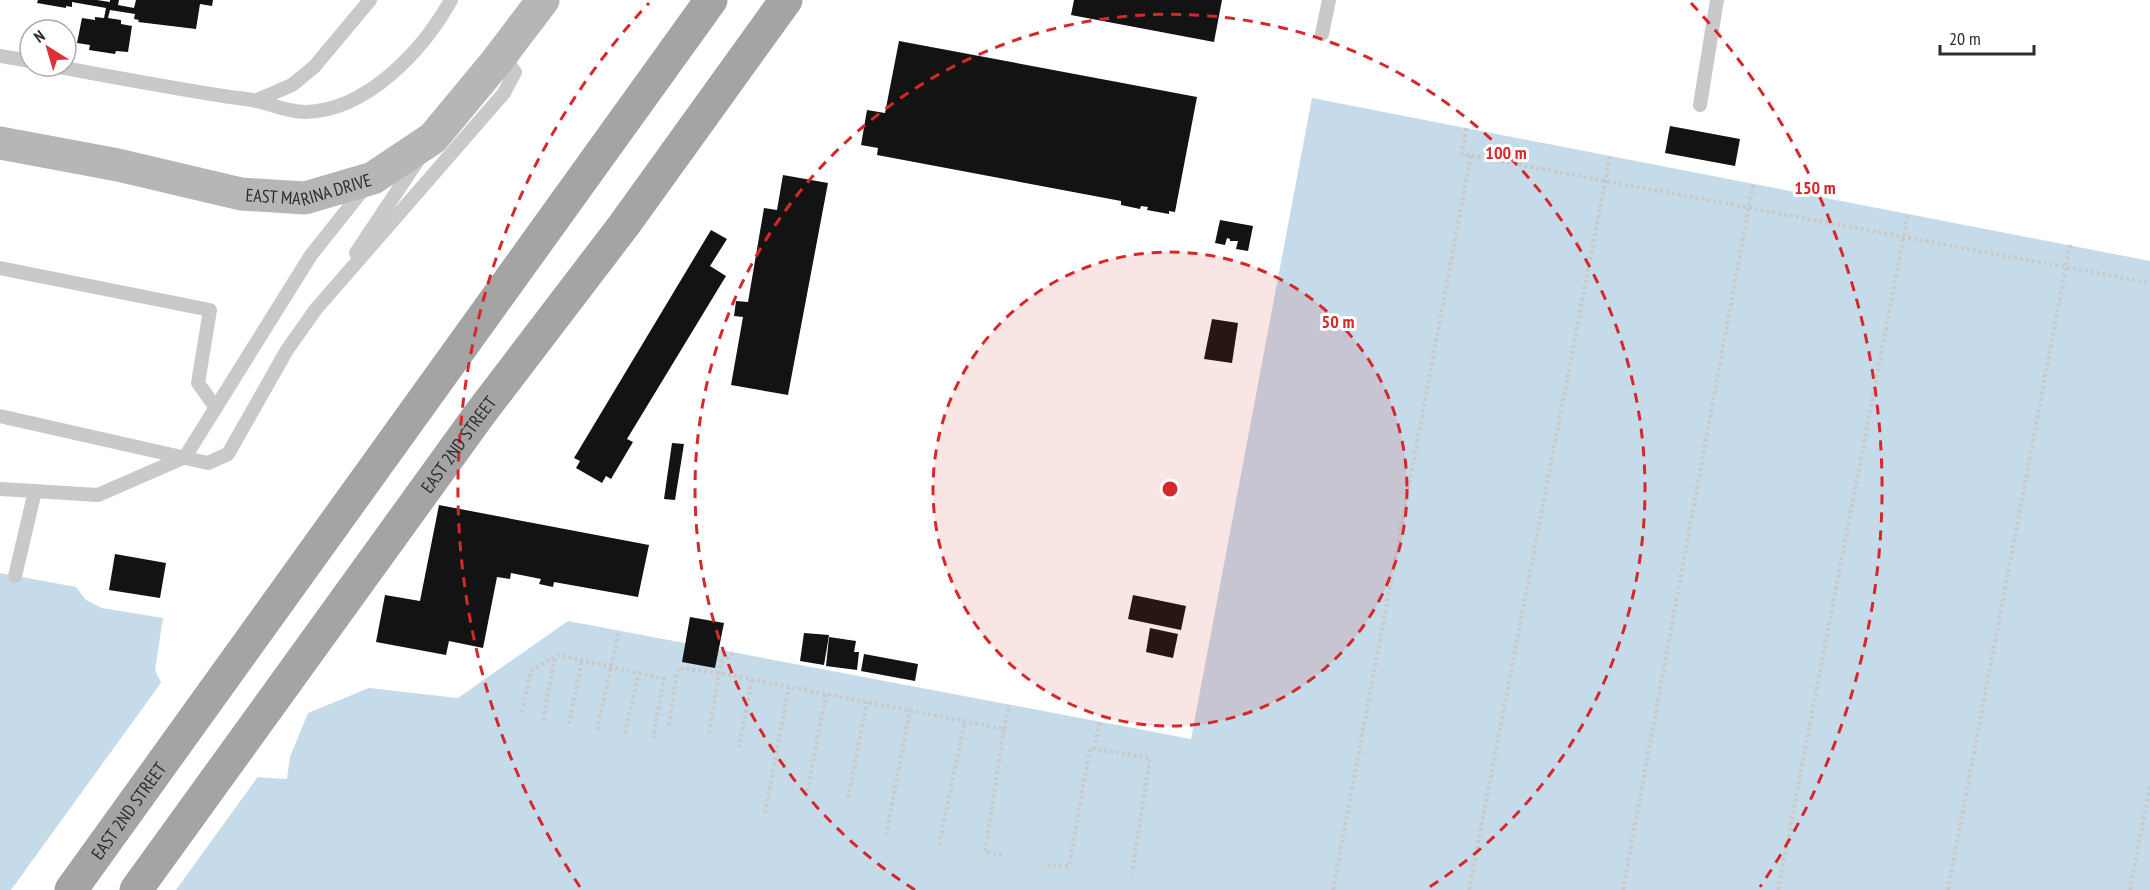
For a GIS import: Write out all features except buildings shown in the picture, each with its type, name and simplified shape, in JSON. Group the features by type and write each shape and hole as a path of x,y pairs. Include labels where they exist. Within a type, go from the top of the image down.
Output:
{"main road":[{"name":"EAST 2ND STREET","path":"71,890 711,0"},
{"name":"EAST 2ND STREET","path":"136,890 478,415 624,225 786,0"}],"street":[{"name":"EAST MARINA DRIVE","path":"0,143 118,165 241,194 305,198 374,178 433,138 543,0"}],"lane":[{"path":"255,100 292,85 314,67 370,0"},
{"path":"78,71 181,90 255,100 286,110 306,112 332,108 356,100 402,64 441,17 451,0"},
{"path":"1322,34 1329,0"},
{"path":"1700,105 1717,0"},
{"path":"328,296 504,93 515,72 502,54"},
{"path":"0,56 18,59"},
{"path":"0,416 208,463 228,454 287,350 328,296 433,138"},
{"path":"0,489 98,495 185,457 311,255 374,178"},
{"path":"0,268 210,310 198,383 216,408"},
{"path":"15,576 35,491"}],"path":[{"path":"1466,128 1462,154 2150,283"},
{"path":"1334,890 1471,155"},
{"path":"1469,890 1610,156"},
{"path":"1623,890 1753,184"},
{"path":"1778,890 1908,214"},
{"path":"1948,890 2070,245"},
{"path":"597,730 619,631"},
{"path":"709,733 721,662 734,653"},
{"path":"522,712 531,671 558,655 664,679 653,738"},
{"path":"543,720 555,657"},
{"path":"569,724 582,660"},
{"path":"669,725 678,668 752,679 1004,729"},
{"path":"624,733 639,673"},
{"path":"739,748 752,679"},
{"path":"765,813 789,687"},
{"path":"806,797 826,694"},
{"path":"848,798 867,702"},
{"path":"1005,855 985,852 1009,705"},
{"path":"886,835 910,710"},
{"path":"939,845 964,721"},
{"path":"1094,749 1100,722"},
{"path":"1047,865 1068,866 1090,748 1150,758 1132,873"},
{"path":"2130,890 2150,785"}],"water":[{"path":"1312,98 2150,261 2150,890 0,890 0,573 76,587 86,600 102,608 163,618 155,670 172,705 198,747 253,777 287,779 290,757 308,713 369,688 458,698 568,621 1191,739"}],"pier":[{"path":"163,680 174,704 200,744 259,775 176,890 11,890"}]}
